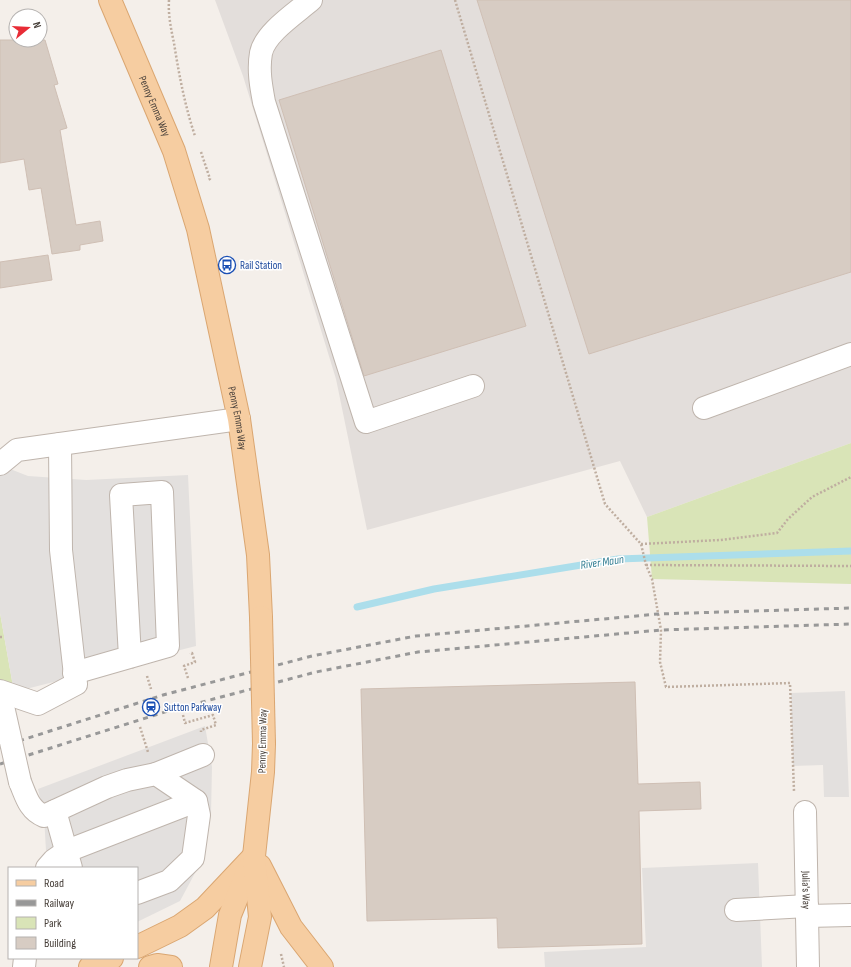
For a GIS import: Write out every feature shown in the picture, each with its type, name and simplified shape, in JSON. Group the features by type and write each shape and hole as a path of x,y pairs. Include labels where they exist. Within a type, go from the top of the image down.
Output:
{"main road":[{"name":"Penny Emma Way","path":"110,0 174,151 200,237 239,419 258,555 264,744 263,772 254,856 260,917 250,967"},
{"name":"Penny Emma Way","path":"221,967 230,915 254,856"},
{"path":"138,947 180,926 205,908 254,856 291,927 322,967"},
{"path":"90,967 110,959"},
{"path":"150,967 157,965 171,967"}],"lane":[{"path":"311,0 273,32 261,52 260,74 264,102 366,422 473,386"},
{"path":"704,408 851,354"},
{"path":"0,464 17,450 239,419"},
{"path":"60,444 61,550 76,684 38,704 1,698 20,782 30,806 37,813 44,816 127,780 156,774 203,755"},
{"path":"74,673 130,657 168,646 162,492 121,495 130,657"},
{"path":"138,893 168,880 193,858 199,815 196,801 156,774"},
{"path":"48,867 54,860 69,860 196,801"},
{"path":"55,811 69,860"},
{"name":"Julia's Way","path":"805,812 808,967"},
{"path":"736,910 807,911 851,915"}],"path":[{"path":"455,0 605,504 641,544 645,563 652,579 661,630 660,662 666,688 790,683 794,798 805,812"},
{"path":"641,544 720,540 777,533 788,519 812,497 851,477"},
{"path":"645,563 851,566"},
{"path":"188,678 184,666 195,662 192,653"},
{"path":"183,715 185,723 213,715 216,724 201,730 203,755"},
{"path":"140,728 148,753"}],"shaded area":[{"path":"215,0 851,0 851,443 647,517 620,461 367,530 336,379 243,76"},
{"path":"0,465 28,476 86,480 188,475 196,646 14,692 0,613"},
{"path":"845,691 849,797 824,797 823,765 793,766 791,693"},
{"path":"205,726 212,767 211,814 202,860 180,901 138,922 138,867 47,867 44,816 38,789"},
{"path":"758,863 762,967 545,967 544,952 646,947 642,868"}],"green space":[{"path":"851,443 851,584 652,579 647,517"},
{"path":"0,613 14,692 0,725"}],"building":[{"path":"477,0 851,0 851,272 589,354"},
{"path":"0,40 8,40 8,48 47,48 58,84 54,85 67,128 60,130 76,225 100,221 103,241 80,245 80,250 52,254 41,188 29,190 24,159 0,163"},
{"path":"441,50 526,326 364,376 279,100"},
{"path":"48,255 52,280 0,288 0,262"},
{"path":"635,682 638,784 700,782 701,809 639,811 642,944 498,948 497,918 367,921 361,689"}],"waterway":[{"name":"River Maun","path":"357,607 434,589 618,559 851,551"}],"railway":[{"path":"0,747 163,695 312,656 416,636 658,614 851,608"},
{"path":"0,764 168,711 316,672 418,652 661,630 851,624"}],"place":[{"name":"Rail Station","path":"227,265"},
{"name":"Sutton Parkway","path":"151,707"}]}
